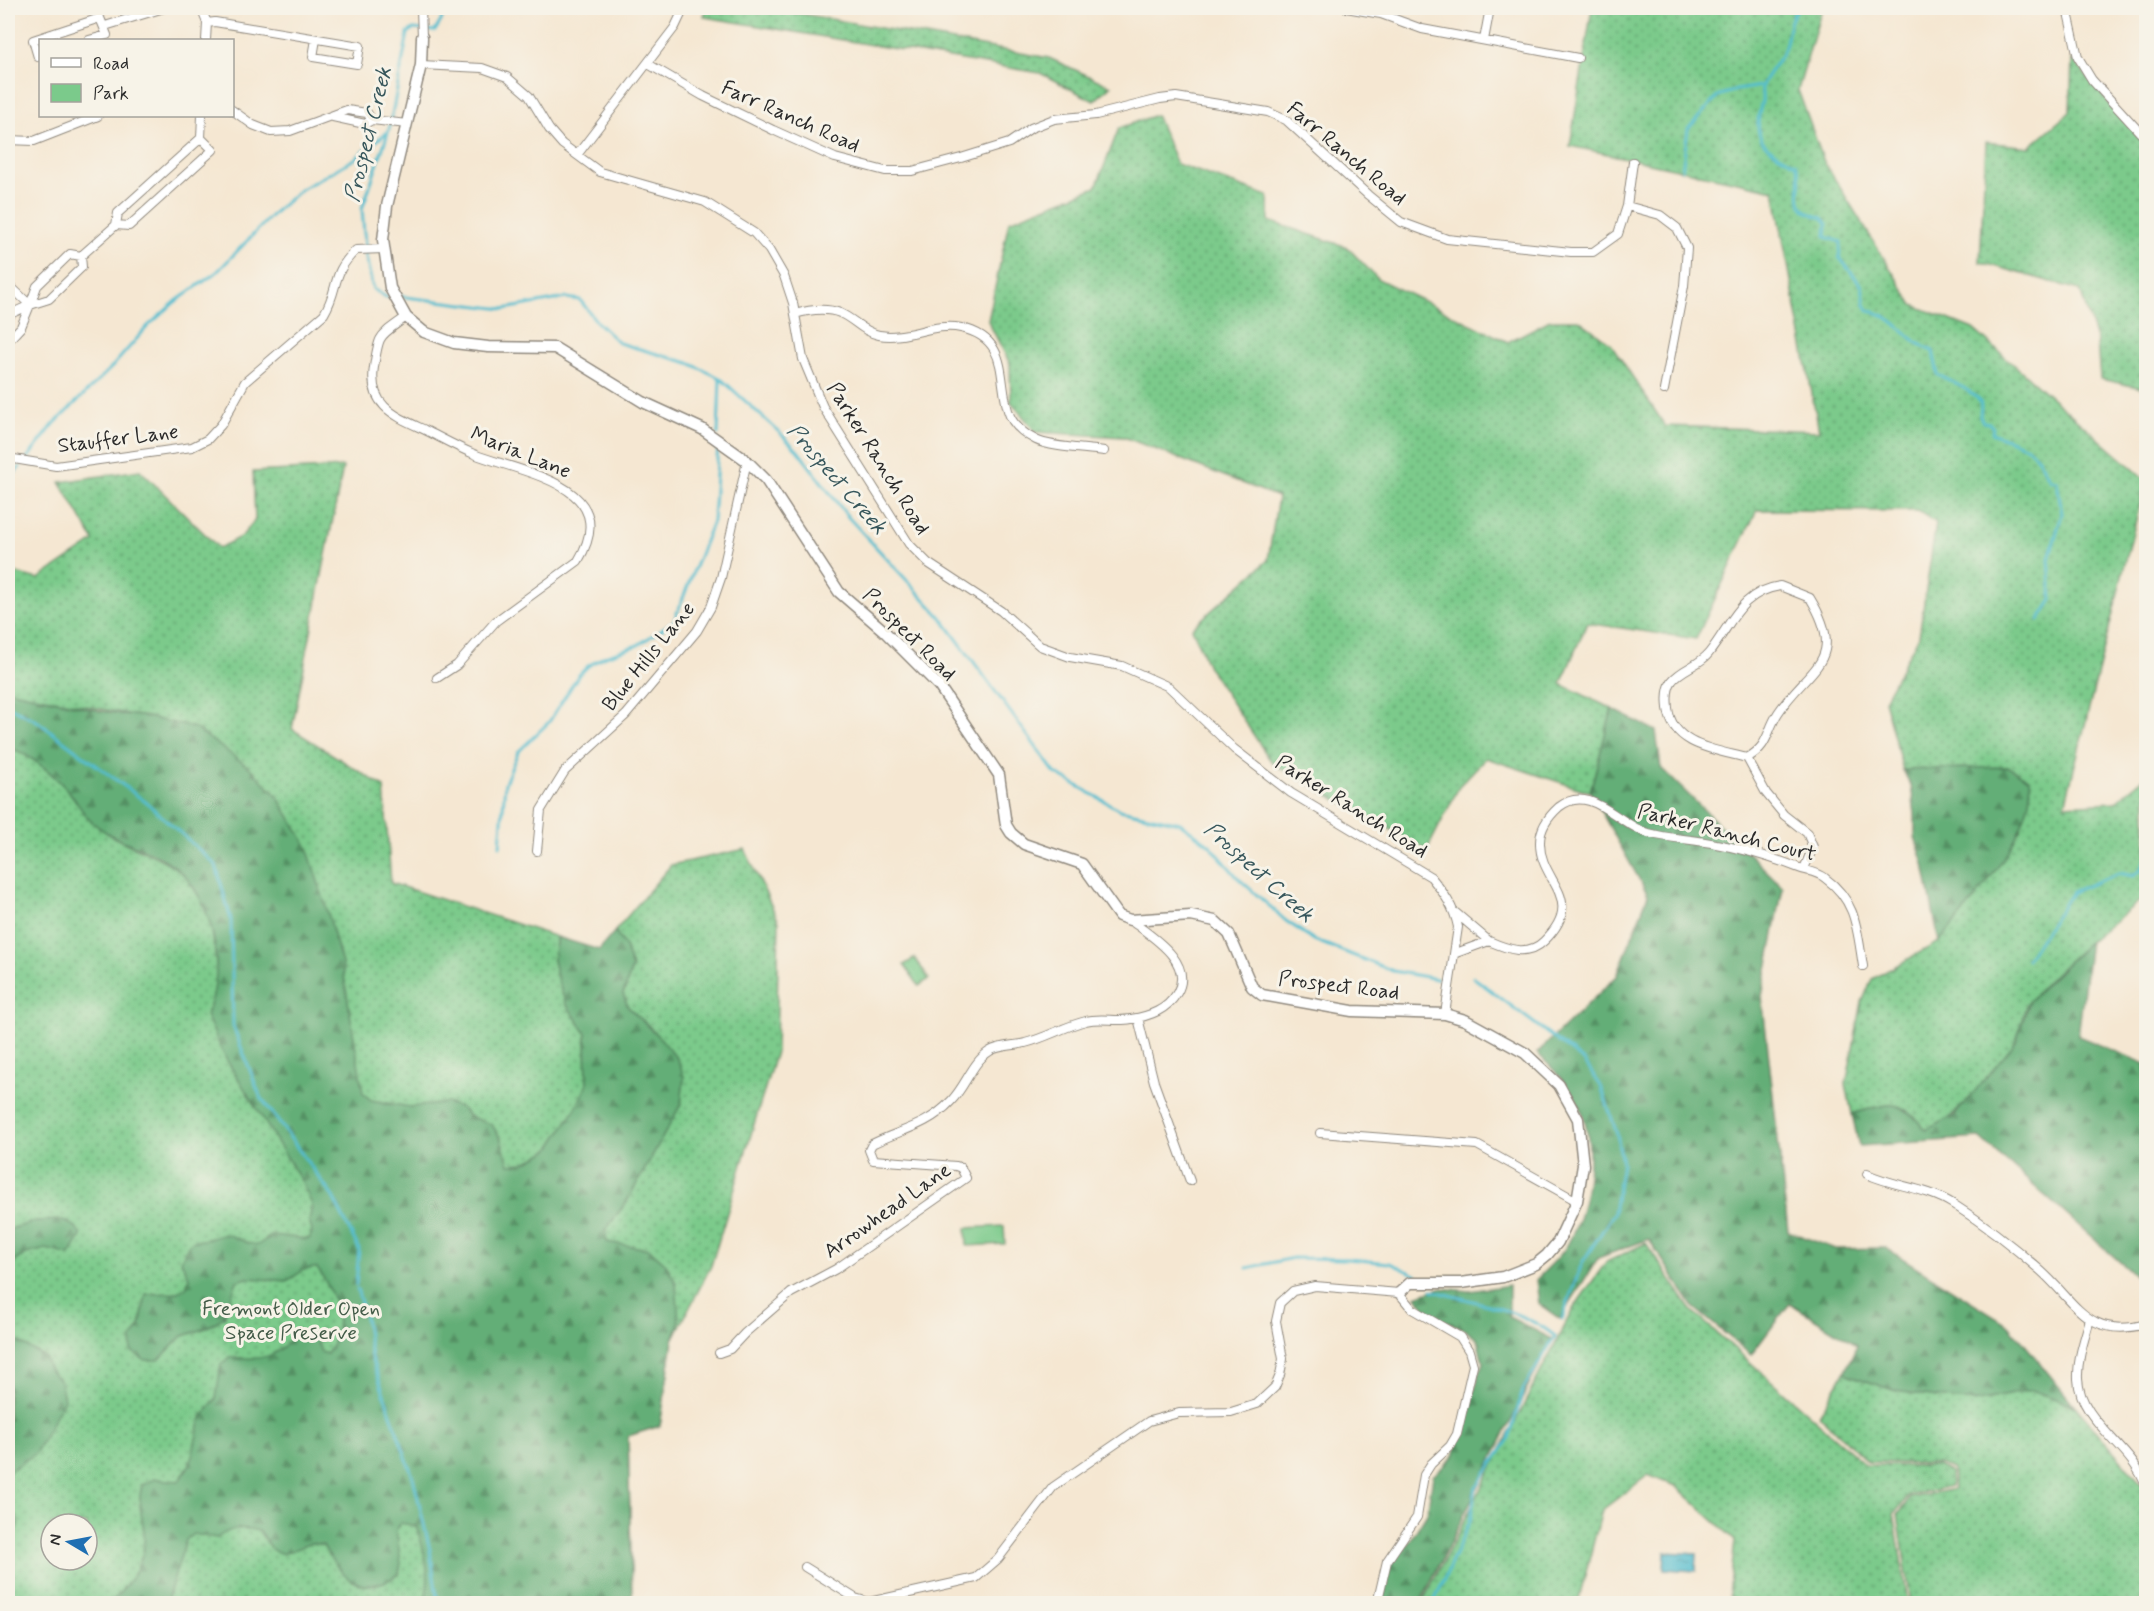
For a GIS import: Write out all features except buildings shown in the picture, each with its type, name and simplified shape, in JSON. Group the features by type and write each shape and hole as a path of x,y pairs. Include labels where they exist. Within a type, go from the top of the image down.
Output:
{"street":[{"path":"105,26 164,8"},
{"path":"201,8 207,23 206,39"},
{"name":"Prospect Road","path":"421,8 421,65 378,249 390,288 405,317 424,332 453,343 488,347 555,348 643,402 702,429 747,461 766,480 839,592 883,630 939,686 999,775 1006,825 1011,833 1024,844 1082,864 1119,916 1131,920 1191,916 1215,921 1229,934 1252,987 1262,995 1353,1011 1445,1014 1471,1022 1524,1053 1559,1085 1578,1119 1583,1165 1577,1202 1558,1242 1536,1264 1503,1277 1461,1283 1410,1283 1399,1293"},
{"path":"577,155 675,27 684,8"},
{"path":"1346,8 1381,14 1422,29 1578,58"},
{"path":"1484,40 1490,8"},
{"path":"2067,8 2078,57 2092,80 2146,139"},
{"path":"39,56 33,40 100,18 107,35 93,39"},
{"path":"207,23 316,39 360,46 357,64 313,57 316,39"},
{"name":"Farr Ranch Road","path":"648,64 704,96 835,158 885,171 912,171 961,158 1009,143 1031,128 1054,119 1096,115 1176,97 1268,112 1286,120 1401,222 1447,239 1593,252 1618,234 1627,206 1633,162"},
{"name":"Parker Ranch Road","path":"421,65 482,68 507,77 529,96 549,129 562,144 600,172 705,202 754,232 769,250 784,276 795,314 803,359 823,407 909,544 928,564 1001,611 1040,646 1070,657 1122,666 1169,687 1234,749 1291,793 1431,878 1444,892 1455,913 1458,927 1456,953 1445,1014"},
{"path":"234,111 271,132 290,131 333,117 365,124 372,120 407,124"},
{"path":"8,140 34,141 95,117"},
{"path":"81,256 116,225 118,213 201,138 202,117"},
{"path":"116,225 129,226 213,150 201,138"},
{"path":"1627,206 1660,215 1677,228 1687,248 1684,286 1664,390"},
{"name":"Stauffer Lane","path":"8,458 56,466 161,453 192,447 208,439 221,425 245,382 324,314 331,302 340,266 356,250 378,249"},
{"path":"8,341 21,327 37,285 70,254 81,256"},
{"path":"8,315 30,304 49,299 82,267 81,256"},
{"path":"8,284 30,304"},
{"path":"795,314 824,310 841,313 861,328 879,335 895,336 945,327 961,328 975,333 995,352 1003,369 1010,417 1021,430 1039,441 1104,451"},
{"name":"Maria Lane","path":"405,317 386,329 378,339 373,388 379,401 394,415 474,454 558,482 575,495 589,515 590,525 586,548 578,561 496,621 457,665 437,678"},
{"name":"Blue Hills Lane","path":"537,851 541,810 565,771 627,715 697,631 711,607 721,578 747,461"},
{"path":"1747,758 1765,744 1778,713 1811,676 1824,656 1826,633 1810,598 1780,586 1764,589 1749,597 1707,655 1677,676 1668,692 1668,714 1683,737 1747,758 1774,804 1807,834 1813,847 1804,870"},
{"name":"Parker Ranch Court","path":"1489,941 1509,950 1529,950 1540,945 1555,931 1562,912 1560,891 1542,855 1541,834 1549,817 1561,806 1574,800 1584,800 1609,810 1619,820 1642,831 1717,844 1822,876 1841,891 1854,913 1863,966"},
{"name":"Parker Ranch Road","path":"1455,913 1489,941"},
{"name":"Arrowhead Lane","path":"719,1353 730,1349 791,1293 836,1269 966,1178 961,1168 956,1166 873,1160 869,1155 872,1144 924,1124 939,1113 953,1100 980,1058 992,1049 1026,1043 1087,1021 1138,1018 1165,1008 1181,987 1183,976 1180,967 1162,944 1131,920"},
{"path":"1456,953 1489,941"},
{"path":"1138,1018 1154,1082 1190,1181"},
{"path":"1320,1133 1478,1145 1577,1202"},
{"path":"1867,1174 1880,1180 1918,1188 1954,1205 2036,1266 2068,1302 2090,1319 2120,1328 2146,1324"},
{"path":"805,1567 855,1598 869,1602 976,1578 998,1559 1053,1487 1149,1421 1179,1413 1231,1412 1257,1404 1275,1387 1280,1376 1283,1359 1276,1321 1280,1303 1293,1291 1315,1286 1399,1293 1412,1309 1460,1337 1469,1351 1473,1365 1457,1434 1450,1446 1431,1464 1424,1475 1417,1517 1387,1561 1377,1604"},
{"path":"2090,1319 2078,1378 2081,1393 2087,1408 2133,1462 2146,1487"}],"green space":[{"path":"706,8 769,8 1049,58 1111,86 1094,101 1040,73 704,17"},
{"path":"1592,8 1822,8 1798,90 1824,162 1913,305 1973,329 2146,480 2065,805 2115,802 2146,776 2146,896 2086,945 2031,999 2009,1052 1975,1093 1936,1127 1926,1130 1908,1111 1893,1105 1852,1114 1846,1084 1862,1002 1872,979 1939,942 1977,894 2020,830 2031,790 2009,767 1903,770 1884,700 1919,636 1936,523 1918,511 1757,510 1696,639 1587,623 1561,684 1612,709 1590,792 1486,758 1460,785 1427,850 1273,764 1208,667 1192,628 1268,560 1278,497 1124,437 1036,432 1011,402 1010,364 988,321 1009,221 1096,187 1119,128 1156,115 1177,164 1268,196 1269,221 1347,247 1378,279 1508,342 1550,320 1579,320 1611,344 1665,426 1819,431 1774,190 1570,146"},
{"path":"2072,59 2138,137 2146,139 2146,389 2100,379 2097,342 2080,290 1980,262 1986,142 2029,147 2070,112"},
{"name":"Fremont Older Open Space Preserve","path":"343,467 292,729 384,787 391,883 557,937 553,960 558,981 566,1004 586,1033 587,1085 576,1108 549,1150 530,1160 612,1221 627,1201 681,1104 684,1077 678,1060 649,1026 628,1007 623,994 632,968 625,947 615,931 671,865 745,849 779,922 776,1052 711,1266 673,1340 660,1426 628,1436 632,1603 8,1603 8,747 34,760 49,772 101,829 118,840 166,862 187,878 196,888 206,907 217,971 345,985 195,728 8,690 8,571 38,579 94,541 60,482 140,470 219,548 242,536 255,520 253,472"},
{"path":"8,690 101,711 148,717 195,728 250,768 277,796 306,844 342,964 363,1093 371,1100 410,1107 447,1103 460,1107 469,1116 492,1125 500,1137 509,1164 525,1163 549,1150 576,1108 587,1085 586,1033 566,1004 558,981 553,960 557,937 599,950 615,931 625,947 632,968 623,994 628,1007 662,1040 678,1060 684,1077 681,1104 627,1201 605,1231 607,1242 649,1249 665,1263 676,1283 679,1323 673,1340 660,1426 628,1436 632,1603 422,1603 428,1586 428,1576 422,1544 416,1526 401,1523 396,1530 401,1563 399,1574 374,1585 354,1582 346,1576 323,1545 311,1543 283,1554 272,1550 259,1531 237,1529 217,1538 193,1534 186,1540 166,1603 111,1603 131,1579 143,1553 144,1532 140,1503 142,1485 155,1479 179,1481 190,1464 201,1418 216,1399 221,1364 230,1357 267,1356 281,1349 296,1334 309,1334 317,1341 321,1352 327,1354 337,1332 337,1310 329,1288 317,1268 304,1270 287,1281 247,1278 237,1281 224,1317 206,1328 181,1337 159,1360 144,1360 131,1351 132,1338 140,1326 146,1294 175,1293 186,1288 189,1277 181,1261 190,1243 224,1235 258,1245 272,1235 310,1238 312,1230 309,1222 312,1205 302,1182 226,1059 206,1015 213,996 216,953 205,908 194,889 181,872 165,860 100,829 89,819 57,779 34,760 8,747"},
{"path":"1612,709 1656,731 1661,768 1783,887 1762,996 1788,1231 1835,1249 1886,1248 2009,1325 2075,1406 2031,1390 1974,1402 1896,1391 1844,1373 1857,1345 1790,1303 1751,1355 1692,1306 1649,1239 1598,1258 1560,1319 1539,1304 1536,1280 1564,1250 1580,1216 1587,1182 1589,1147 1583,1115 1575,1097 1564,1081 1537,1053 1617,976 1648,895 1590,792"},
{"path":"2009,767 2030,780 2029,800 2023,822 1999,866 1939,942 1924,864 1915,837 1911,786 1903,770"},
{"path":"2090,941 2078,1036 2146,1064 2146,1285 1980,1138 1859,1146 1852,1114 1893,1105 1908,1112 1926,1130 1954,1116 2016,1042 2029,1001"},
{"path":"915,958 929,979 919,986 904,965"},
{"path":"63,1220 76,1227 81,1236 70,1255 46,1249 26,1254 8,1265 8,1230 36,1221"},
{"path":"1004,1226 1005,1244 967,1246 966,1228"},
{"path":"1646,1243 1690,1309 1866,1465 1937,1466 1950,1472 1951,1486 1909,1496 1894,1514 1908,1603 1742,1603 1729,1596 1735,1540 1676,1486 1648,1475 1602,1510 1578,1603 1422,1603 1573,1309 1606,1262"},
{"path":"1509,1285 1509,1317 1552,1339 1420,1603 1381,1604 1391,1562 1410,1541 1427,1513 1433,1476 1454,1456 1483,1362 1477,1339 1462,1328 1430,1314 1416,1296 1440,1288 1470,1291"},
{"path":"8,1336 45,1357 50,1371 60,1380 64,1400 36,1453 8,1472"},
{"path":"1844,1373 1896,1391 1974,1402 2031,1390 2075,1406 2146,1489 2146,1603 1911,1603 1898,1515 1910,1498 1954,1489 1952,1469 1938,1464 1868,1462 1819,1415"},
{"path":"8,1507 17,1516 18,1525 8,1548"}],"water":[{"path":"1665,1552 1697,1554 1696,1571 1664,1569"}],"waterway":[{"name":"Prospect Creek","path":"390,296 386,297 373,289 366,257 362,209 389,130 408,33 413,29 435,31 445,8"},
{"path":"1798,8 1791,22 1785,47 1762,85 1759,134 1768,147 1796,164 1800,182 1800,204 1811,214 1823,218 1827,223 1826,237 1841,242 1839,257 1862,286 1865,305 1869,311 1887,318 1916,342 1933,351 1938,375 1977,398 1981,405 1980,417 1983,422 1989,423 1993,428 1992,433 2027,447 2038,458 2050,480 2057,481 2062,514 2049,559 2052,600 2039,620"},
{"path":"1682,170 1688,129 1718,96 1761,86"},
{"path":"26,460 54,424 112,367 148,326 175,302 217,272 276,211 300,190 356,158 386,133"},
{"name":"Prospect Creek","path":"397,296 504,309 566,298 580,300 597,322 619,343 689,363 720,378 798,451 848,517 940,616 1055,773 1120,810 1180,823 1210,845 1238,878 1286,921 1314,940 1393,971 1437,979"},
{"path":"718,434 720,379"},
{"path":"500,846 505,783 518,752 549,722 578,676 588,666 605,656 638,645 674,621 713,521 718,445"},
{"path":"8,481 20,467"},
{"path":"8,706 37,721 147,803 216,865 231,920 233,1026 260,1096 333,1197 359,1249 356,1285"},
{"path":"2027,959 2072,892 2119,873 2133,876 2141,870 2146,860"},
{"name":"Prospect Creek","path":"1473,977 1584,1061 1601,1086 1617,1134 1622,1163 1614,1213 1582,1263 1562,1319"},
{"path":"1247,1268 1293,1258 1348,1259 1390,1263 1416,1275"},
{"path":"357,1289 365,1316 371,1357 413,1477 430,1550 438,1604"},
{"name":"Prospect Creek","path":"1432,1290 1496,1307 1527,1319 1555,1336 1523,1390 1509,1439 1476,1487 1470,1521 1433,1604"}]}
